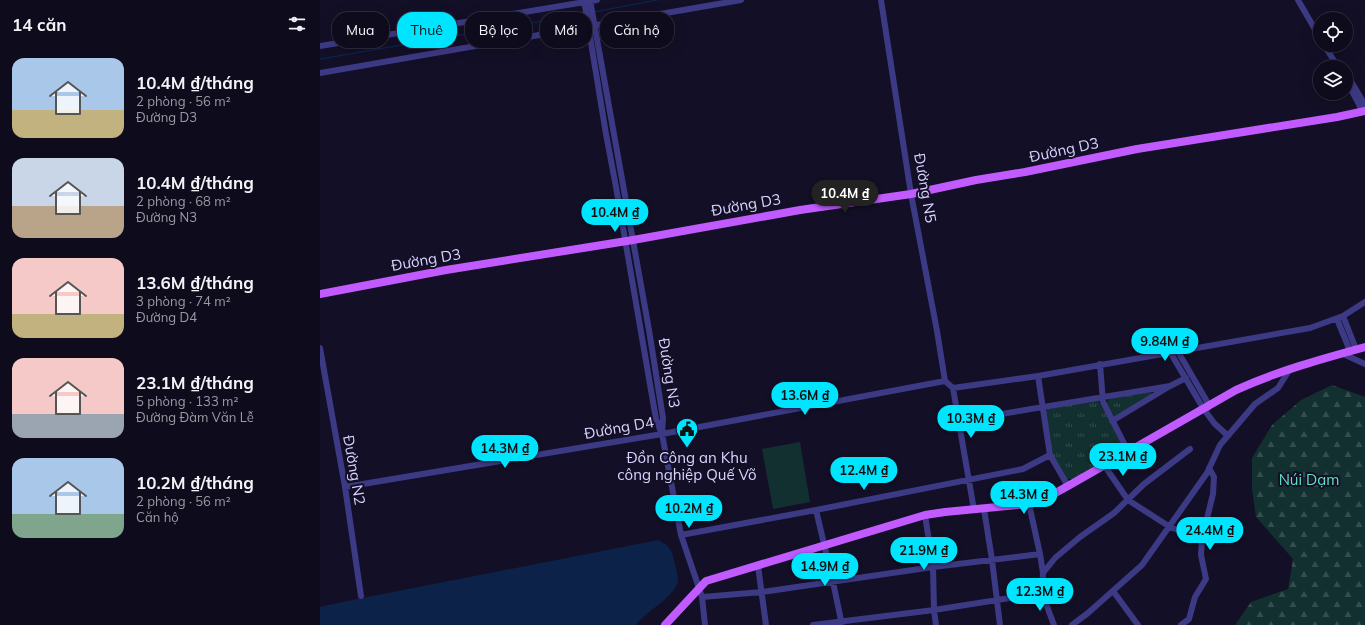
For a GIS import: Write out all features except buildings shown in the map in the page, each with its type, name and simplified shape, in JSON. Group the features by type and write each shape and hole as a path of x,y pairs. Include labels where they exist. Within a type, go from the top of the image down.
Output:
{"main road":[{"name":"Đường D3","path":"320,294 446,270 800,210 912,194 976,180 1025,172 1138,149 1364,110"},
{"path":"665,625 706,581 925,515 1039,502 1206,409 1236,390 1291,368 1365,346"}],"street":[{"path":"320,46 597,0"},
{"path":"592,24 742,0"},
{"name":"Đường N5","path":"881,0 912,194 938,331 945,381"},
{"path":"1298,0 1313,26"},
{"path":"1302,0 1313,18"},
{"name":"Đường N3","path":"587,2 589,12"},
{"name":"Đường N3","path":"592,29 614,133 656,419 662,434 681,535 702,597 705,625"},
{"name":"Đường N3","path":"592,31 606,134 629,240"},
{"path":"320,73 540,33"},
{"path":"1353,87 1364,110"},
{"path":"1353,92 1364,110"},
{"path":"606,134 614,133"},
{"path":"953,388 1038,376 1310,328 1340,318 1365,302"},
{"path":"1340,318 1353,350"},
{"name":"Đường N2","path":"320,348 345,487 361,596"},
{"path":"1173,351 1186,378 1206,409"},
{"path":"1173,351 1214,423 1228,436"},
{"path":"1341,354 1365,364"},
{"path":"1100,364 1103,398 1102,402 1128,452"},
{"path":"1072,625 1088,614 1142,565 1170,527 1209,468 1220,445 1255,404 1278,388 1291,368"},
{"path":"1038,376 1050,455 1068,486"},
{"path":"1112,421 1186,378"},
{"path":"945,381 953,388 974,510"},
{"name":"Đường D4","path":"345,487 662,434 945,381"},
{"path":"959,421 1042,406 1103,398 1170,386"},
{"path":"1043,573 1055,558 1080,537 1114,514 1144,484 1190,449"},
{"path":"681,535 816,510 1023,468 1050,455"},
{"path":"1104,465 1128,500 1170,527 1202,539"},
{"path":"1181,625 1189,619 1195,597 1206,579 1201,555 1202,539 1213,494 1214,477 1209,468"},
{"path":"1029,504 1043,573 1042,593 1054,625"},
{"path":"984,509 1000,625"},
{"path":"816,510 842,623"},
{"path":"925,515 933,567 934,610 936,625"},
{"path":"702,597 762,592 933,567 1040,554"},
{"path":"758,566 766,625"},
{"path":"1113,591 1138,625"},
{"path":"813,625 842,623 1042,593"}],"green space":[{"name":"Núi Dạm","path":"1332,385 1365,397 1365,625 1235,625 1251,602 1288,589 1293,559 1256,517 1252,489 1252,458 1272,425 1301,400"},
{"path":"1151,392 1152,394 1115,416 1113,416 1106,404 1108,400 1113,398"},
{"path":"1098,400 1123,444 1123,449 1073,479 1067,479 1053,456 1045,413 1048,409"},
{"path":"800,442 810,502 773,509 762,449"}],"water":[{"path":"658,540 666,545 672,552 678,580 676,586 667,598 636,625 320,625 320,607"}],"waterway":[{"path":"594,12 657,0"},
{"path":"320,59 540,22"}],"place":[{"name":"Đồn Công an Khu công nghiệp Quế Võ","path":"687,448"}]}
